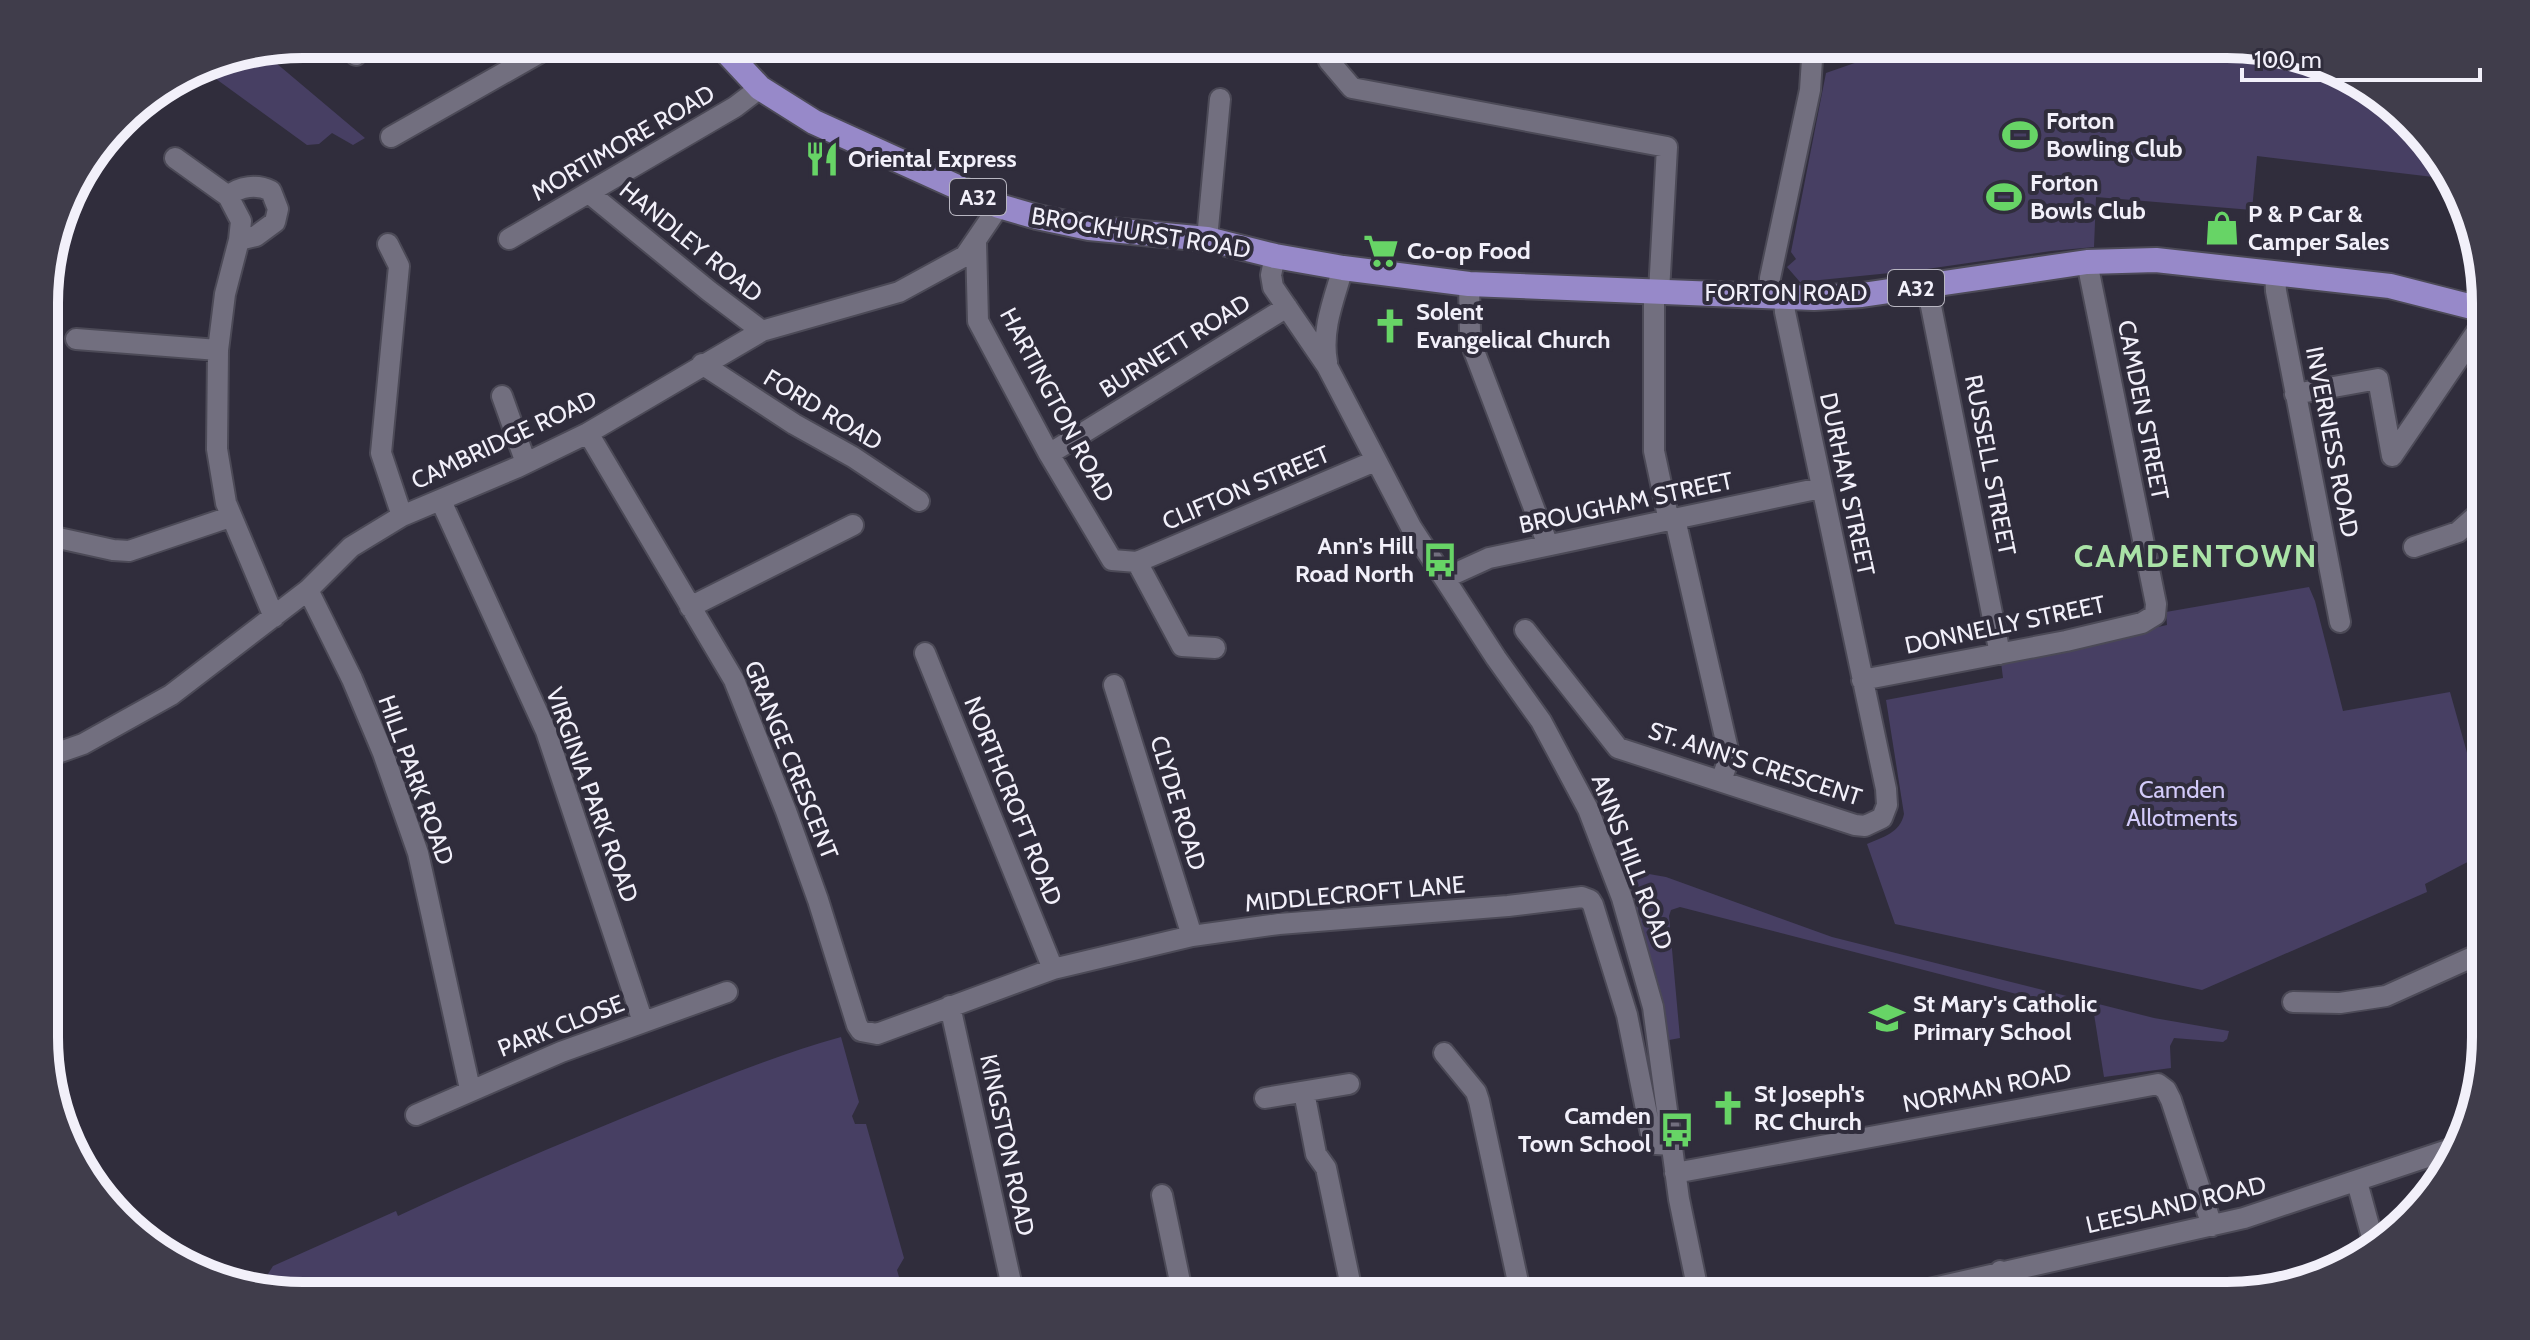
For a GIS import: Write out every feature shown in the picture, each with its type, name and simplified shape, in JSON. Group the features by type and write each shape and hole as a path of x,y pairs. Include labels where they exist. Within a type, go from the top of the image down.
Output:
{"main road":[{"name":"BROCKHURST ROAD","path":"733,59 760,88 814,122 999,206 1073,226 1207,239 1275,256"},
{"name":"FORTON ROAD","path":"1275,256 1469,284 1777,297 1848,297 2087,262 2156,260 2400,288 2472,307"}],"street":[{"path":"1328,58 1352,88 1667,147 1657,292 1654,451 1728,750 1728,761 1721,781"},
{"name":"DURHAM STREET","path":"1812,58 1810,90 1770,278 1791,343 1862,680"},
{"path":"391,137 529,59"},
{"name":"MORTIMORE ROAD","path":"509,239 735,107 760,88"},
{"path":"1207,239 1220,99"},
{"path":"175,158 228,196 239,214 239,240 225,294 218,350 217,449 230,517 274,617"},
{"path":"228,196 243,188 259,187 271,191 276,201 275,222 256,236 239,240"},
{"name":"HANDLEY ROAD","path":"589,193 762,331"},
{"name":"CAMBRIDGE ROAD","path":"58,753 83,744 153,707 308,590 351,547 402,516 588,433 762,331 899,292 965,256 999,206"},
{"name":"HARTINGTON ROAD","path":"976,242 978,321 1049,454 1112,560 1137,562"},
{"path":"388,244 407,263 381,453 402,516"},
{"name":"ANNS HILL ROAD","path":"1275,256 1271,282 1327,366 1411,527 1541,721 1588,809 1622,898 1644,970 1660,1045 1675,1173 1695,1281"},
{"name":"CAMDEN STREET","path":"2087,262 2156,604 2155,615"},
{"name":"ANNS HILL ROAD","path":"1327,366 1326,326 1343,268"},
{"name":"INVERNESS ROAD","path":"2275,272 2295,394 2340,622"},
{"path":"1469,284 1470,332 1474,351 1548,545"},
{"name":"RUSSELL STREET","path":"1927,286 2000,654"},
{"name":"BURNETT ROAD","path":"1049,454 1287,307"},
{"path":"76,339 218,350"},
{"path":"2295,394 2378,379 2392,456 2472,339"},
{"name":"FORD ROAD","path":"702,364 919,501"},
{"path":"502,396 526,463"},
{"name":"GRANGE CRESCENT","path":"588,433 742,698 818,900 857,1025 868,1034"},
{"name":"CLIFTON STREET","path":"1137,562 1375,461"},
{"name":"BROUGHAM STREET","path":"1445,578 1489,558 1821,488"},
{"name":"VIRGINIA PARK ROAD","path":"441,501 546,731 643,1022"},
{"path":"59,538 129,551 230,517"},
{"path":"2414,547 2458,532 2472,520"},
{"path":"690,607 853,525"},
{"path":"1137,562 1182,646 1215,648"},
{"name":"HILL PARK ROAD","path":"308,590 367,716 418,853 470,1089"},
{"name":"DONNELLY STREET","path":"1862,680 2142,623 2155,615"},
{"name":"ST. ANN'S CRESCENT","path":"1525,630 1618,748 1865,826 1882,818 1887,805 1862,680"},
{"name":"NORTHCROFT ROAD","path":"925,653 1053,969"},
{"name":"CLYDE ROAD","path":"1114,685 1192,936"},
{"name":"MIDDLECROFT LANE","path":"868,1034 882,1032 1053,969 1192,936 1279,924 1586,898 1593,905 1610,952 1636,1053 1651,1134 1656,1144 1672,1145"},
{"path":"2293,1002 2340,1003 2386,996 2472,957"},
{"name":"PARK CLOSE","path":"416,1115 561,1052 727,992"},
{"name":"KINGSTON ROAD","path":"950,1006 1011,1282"},
{"path":"1444,1053 1476,1092 1479,1101 1518,1281"},
{"path":"1265,1098 1349,1084"},
{"name":"NORMAN ROAD","path":"1675,1173 2158,1084 2166,1090 2171,1100 2212,1226"},
{"path":"1304,1092 1316,1154 1326,1168 1350,1281"},
{"name":"LEESLAND ROAD","path":"1959,1281 2212,1226 2443,1152"},
{"path":"2357,1182 2371,1235"},
{"path":"1162,1195 1180,1282"},
{"path":"2000,1271 2002,1281"}],"green space":[{"path":"1868,58 2259,60 2291,66 2350,91 2400,130 2437,177 2257,156 2252,210 2096,197 2094,247 1800,282 1787,267 1796,259 1791,252 1826,73"},
{"path":"273,61 365,138 353,145 332,133 319,144 307,145 212,76"},
{"name":"Camden Allotments","path":"2309,587 2343,711 2450,692 2472,771 2472,860 2425,884 2427,892 2202,990 1895,924 1867,844 1895,830 1904,814 1886,700 2003,678 2001,662 2167,625 2166,612"},
{"path":"1632,871 1666,877 1832,937 2154,1018 2229,1031 2227,1039 2223,1042 2174,1038 2170,1046 2171,1068 2104,1077 2094,1014 1680,907 1671,910 1669,916 1680,1038 1669,1040 1629,884"},
{"path":"841,1037 859,1102 852,1116 855,1124 866,1124 904,1258 897,1270 899,1277 907,1277 908,1282 303,1282 269,1279 273,1266 396,1211 398,1216 529,1157 773,1059"}],"place":[{"name":"Forton Bowling Club","path":"2020,135"},
{"name":"Oriental Express","path":"822,159"},
{"name":"Forton Bowls Club","path":"2004,197"},
{"name":"P & P Car & Camper Sales","path":"2222,228"},
{"name":"Co-op Food","path":"1381,251"},
{"name":"Solent Evangelical Church","path":"1390,326"},
{"name":"Ann's Hill Road North","path":"1440,560"},
{"name":"St Mary's Catholic Primary School","path":"1887,1018"},
{"name":"St Joseph's RC Church","path":"1728,1108"},
{"name":"Camden Town School","path":"1677,1130"}],"district":[{"name":"CAMDENTOWN","path":"2196,556"}]}
